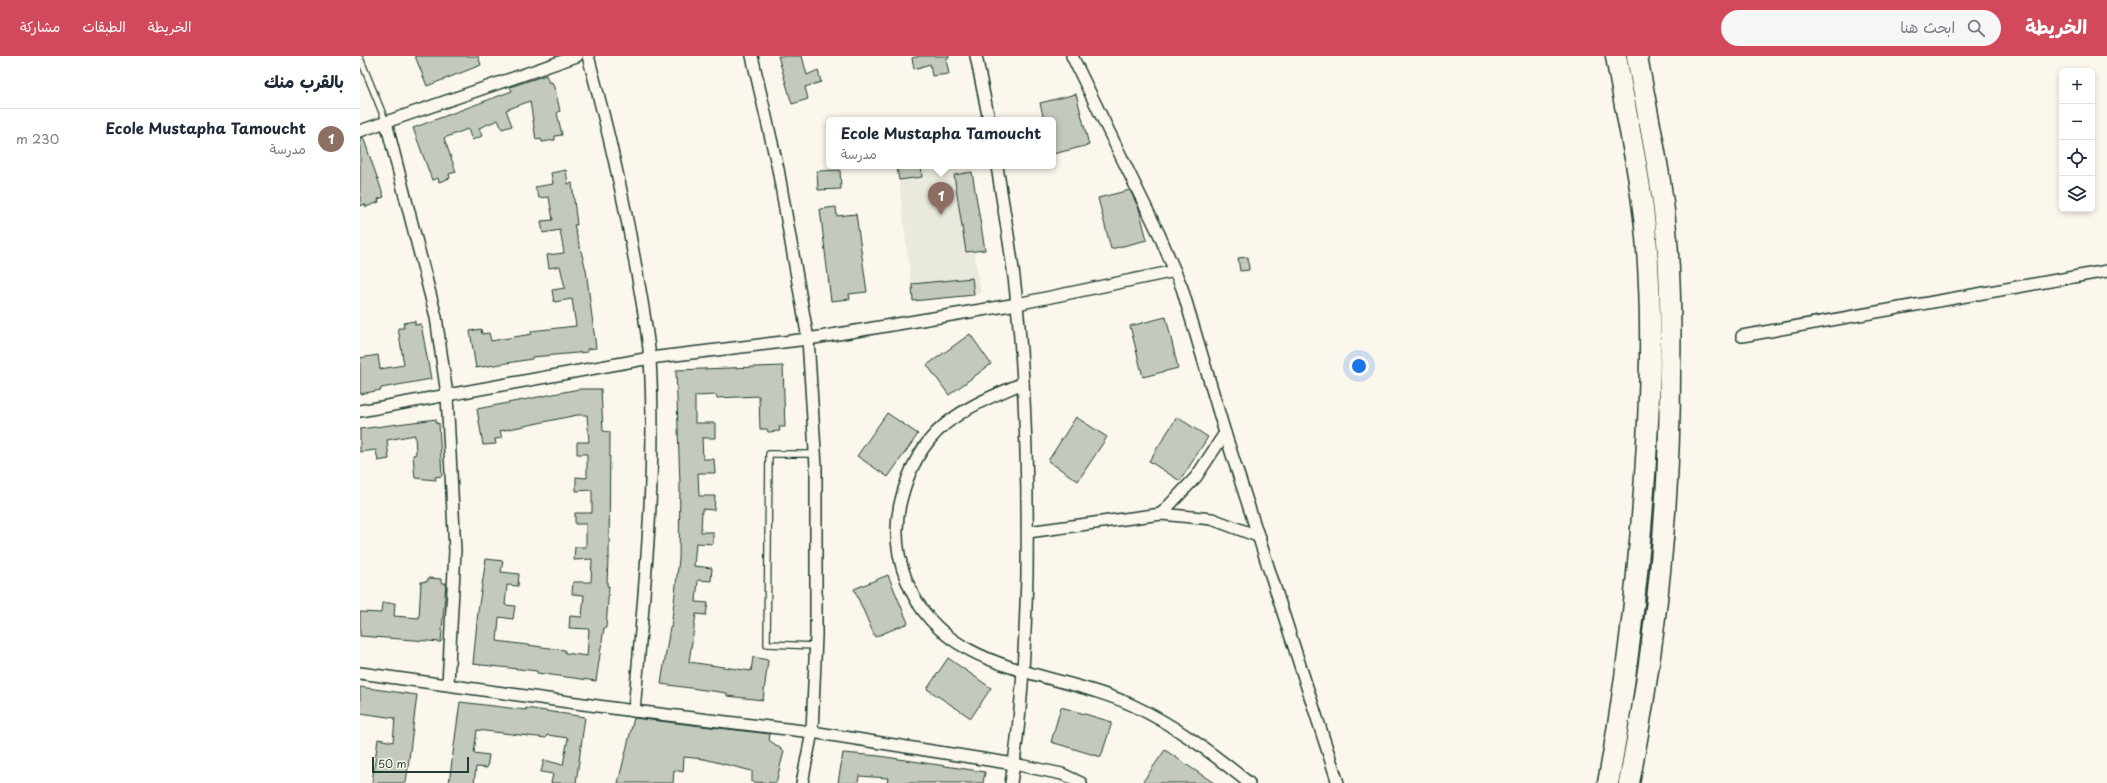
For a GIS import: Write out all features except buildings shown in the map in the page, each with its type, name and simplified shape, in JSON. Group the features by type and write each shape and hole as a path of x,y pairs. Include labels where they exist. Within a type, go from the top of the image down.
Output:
{"highway":[{"path":"1608,783 1629,650 1641,543 1648,434 1650,305 1646,236 1616,56"},
{"path":"1630,783 1650,655 1664,540 1670,433 1671,321 1666,229 1637,56"}],"street":[{"path":"360,131 577,56"},
{"path":"588,56 624,200 650,358 652,452 649,550 634,711"},
{"path":"752,56 778,169 808,338 815,454 815,646 812,732 802,783"},
{"path":"976,56 988,117"},
{"path":"1072,56 1175,271 1192,316 1225,433 1260,537 1338,783"},
{"path":"386,122 436,317 447,395 455,551 448,684"},
{"path":"996,169 1017,304 1026,424 1028,532 1024,670 1012,783"},
{"path":"360,411 650,358 808,338 1017,304 1175,271"},
{"path":"1742,336 2107,271"},
{"path":"1023,383 970,406 947,422 928,441 914,464 904,490 898,512 896,541 901,567 911,592 927,615 948,637 977,655 1130,704 1165,721 1197,742 1248,783"},
{"path":"1160,514 1196,477 1225,433"},
{"path":"1028,532 1160,514 1212,519 1260,537"},
{"path":"360,673 634,711 812,732 1014,764 1062,774 1081,783"}],"lane":[{"path":"360,58 386,122"},
{"path":"815,454 769,454 768,644 815,646"}],"shaded area":[{"path":"897,169 972,169 985,250 974,252 981,294 913,301"}],"place":[{"name":"Ecole Mustapha Tamoucht","path":"941,215"}]}
